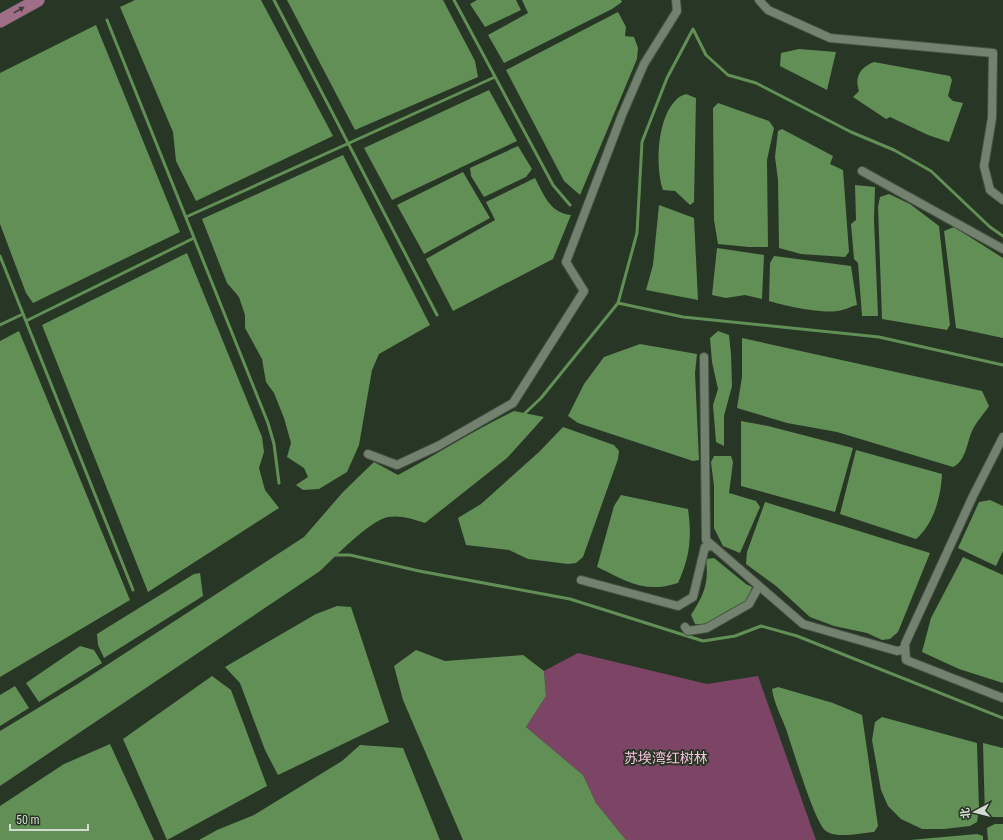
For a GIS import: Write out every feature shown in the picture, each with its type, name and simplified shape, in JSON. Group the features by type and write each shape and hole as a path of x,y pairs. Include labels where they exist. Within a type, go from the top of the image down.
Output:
{"main road":[{"path":"0,21 38,0"}],"street":[{"path":"368,454 397,465 438,446 513,403 584,291 566,262 622,115 644,64 677,11 676,0"},
{"path":"759,0 768,10 830,38 993,53 992,118 984,166 990,190 1003,200"},
{"path":"862,171 1003,249"},
{"path":"704,357 706,540 803,624 897,651 905,649"},
{"path":"1003,437 973,496 905,644 906,660 1003,698"},
{"path":"581,580 678,606 693,597 705,547 713,546"},
{"path":"685,627 688,630 707,628 749,604 759,586"}],"green space":[{"name":"苏埃湾红树林","path":"578,653 707,684 758,676 816,840 626,840 596,803 583,775 526,727 546,696 544,671"}],"shaded area":[{"path":"135,0 261,0 333,136 196,201 176,161 173,132 120,7"},
{"path":"287,0 443,0 475,61 478,77 355,130"},
{"path":"477,0 516,0 521,10 485,27 470,4"},
{"path":"522,0 621,0 622,2 612,9 504,63 488,35 528,13"},
{"path":"618,12 626,27 625,36 634,37 638,48 637,59 580,195 564,181 506,70"},
{"path":"96,25 180,232 33,303 26,293 0,224 0,73"},
{"path":"799,49 836,52 827,90 780,66 781,53"},
{"path":"874,62 950,76 952,80 948,96 953,101 963,103 949,142 928,135 890,117 886,119 853,97 859,91 857,81 862,69"},
{"path":"489,90 517,141 392,200 364,148"},
{"path":"686,94 696,98 694,202 690,205 675,191 663,190 659,169 659,143 665,118 677,99"},
{"path":"718,103 769,121 774,128 767,160 768,247 718,244 714,220 713,108"},
{"path":"782,129 833,156 830,164 843,170 849,252 845,257 801,254 779,248 778,180 775,157 778,131"},
{"path":"518,146 532,169 526,177 484,197 471,176 470,168"},
{"path":"343,155 430,325 379,354 372,370 359,445 347,472 319,489 303,490 296,485 308,477 304,468 287,457 291,443 284,418 274,393 266,382 262,359 245,328 245,315 239,297 227,283 202,219"},
{"path":"463,172 490,218 424,254 397,205"},
{"path":"535,178 548,202 558,211 571,215 553,259 453,311 426,259 495,220 486,202"},
{"path":"855,185 875,187 874,219 878,316 862,316 858,263 854,259 851,224 856,220"},
{"path":"889,194 910,204 939,226 950,325 947,330 882,319 878,207 880,197"},
{"path":"659,205 694,218 698,300 646,290 653,265"},
{"path":"954,227 1003,258 1003,338 956,328 944,231"},
{"path":"717,248 764,255 762,299 745,295 726,298 712,295"},
{"path":"187,253 262,437 264,452 259,468 265,490 279,508 148,592 42,325"},
{"path":"774,256 851,266 857,305 842,310 817,311 769,301 770,263"},
{"path":"19,331 130,600 0,677 0,341"},
{"path":"718,331 729,335 731,354 732,386 724,416 724,446 716,442 713,405 718,389 712,362 710,338"},
{"path":"742,338 982,391 989,406 970,435 966,451 961,460 953,467 837,432 787,423 737,408 742,377"},
{"path":"640,344 697,354 695,373 699,460 693,461 578,423 568,416 584,384 604,357"},
{"path":"514,411 544,417 507,458 425,523 398,517 388,517 380,520 352,540 320,571 0,786 0,731 76,685 304,537 343,492 374,462 398,475 484,426"},
{"path":"741,421 768,426 853,448 835,512 741,486"},
{"path":"563,427 614,445 619,451 618,459 583,557 576,563 568,564 528,559 509,550 466,545 458,518 481,504 539,452"},
{"path":"856,450 942,474 938,500 932,518 928,526 916,539 840,514"},
{"path":"714,456 731,456 733,462 729,493 756,501 760,507 740,553 723,546 714,528 714,486 711,462"},
{"path":"621,495 688,509 690,529 689,547 678,583 655,587 645,586 627,581 597,567 614,506"},
{"path":"990,500 1003,506 1003,551 996,566 958,548 979,502"},
{"path":"765,502 930,553 898,632 890,639 882,640 867,633 834,626 810,617 776,586 746,564 747,552"},
{"path":"963,557 1003,575 1003,683 959,669 922,652 931,618"},
{"path":"714,558 746,584 752,587 748,602 730,610 710,623 695,624 691,615 702,595 706,582 706,559"},
{"path":"200,573 203,596 104,658 98,645 97,634 194,574"},
{"path":"337,606 351,607 389,722 278,775 265,750 240,683 225,667 316,614"},
{"path":"80,646 94,650 102,663 39,702 26,683"},
{"path":"416,650 445,661 523,655 544,671 546,696 526,727 583,775 596,803 626,840 463,840 403,700 394,666"},
{"path":"212,676 231,690 267,786 167,840 123,739"},
{"path":"15,686 29,708 0,726 0,695"},
{"path":"778,687 833,703 862,715 878,826 874,832 836,835 826,831 821,825 810,800 786,729 774,700 772,689"},
{"path":"882,717 977,743 979,809 977,822 970,826 944,829 922,829 901,819 888,806 881,790 872,740 875,722"},
{"path":"983,743 1003,748 1003,817 985,817"},
{"path":"110,744 154,840 0,840 0,806 64,764"},
{"path":"360,745 403,748 440,840 199,840 217,830 254,815 342,761"},
{"path":"995,824 1003,824 1003,840 988,840 987,828"},
{"path":"977,834 983,836 983,840 910,840"}],"waterway":[{"path":"274,0 437,315"},
{"path":"454,0 553,185 570,205"},
{"path":"107,20 268,423 274,444 279,483"},
{"path":"618,303 637,233 642,142 667,78 693,29 706,55 728,75 756,83 851,132 894,150 931,171 990,227 1003,236"},
{"path":"186,217 495,77"},
{"path":"26,321 194,238"},
{"path":"0,256 133,590"},
{"path":"522,416 541,398 618,303 683,317 879,337 1003,365"},
{"path":"0,325 23,314"},
{"path":"335,555 350,555 419,571 570,599 703,641 735,636 761,626 797,636 1003,718"}]}
